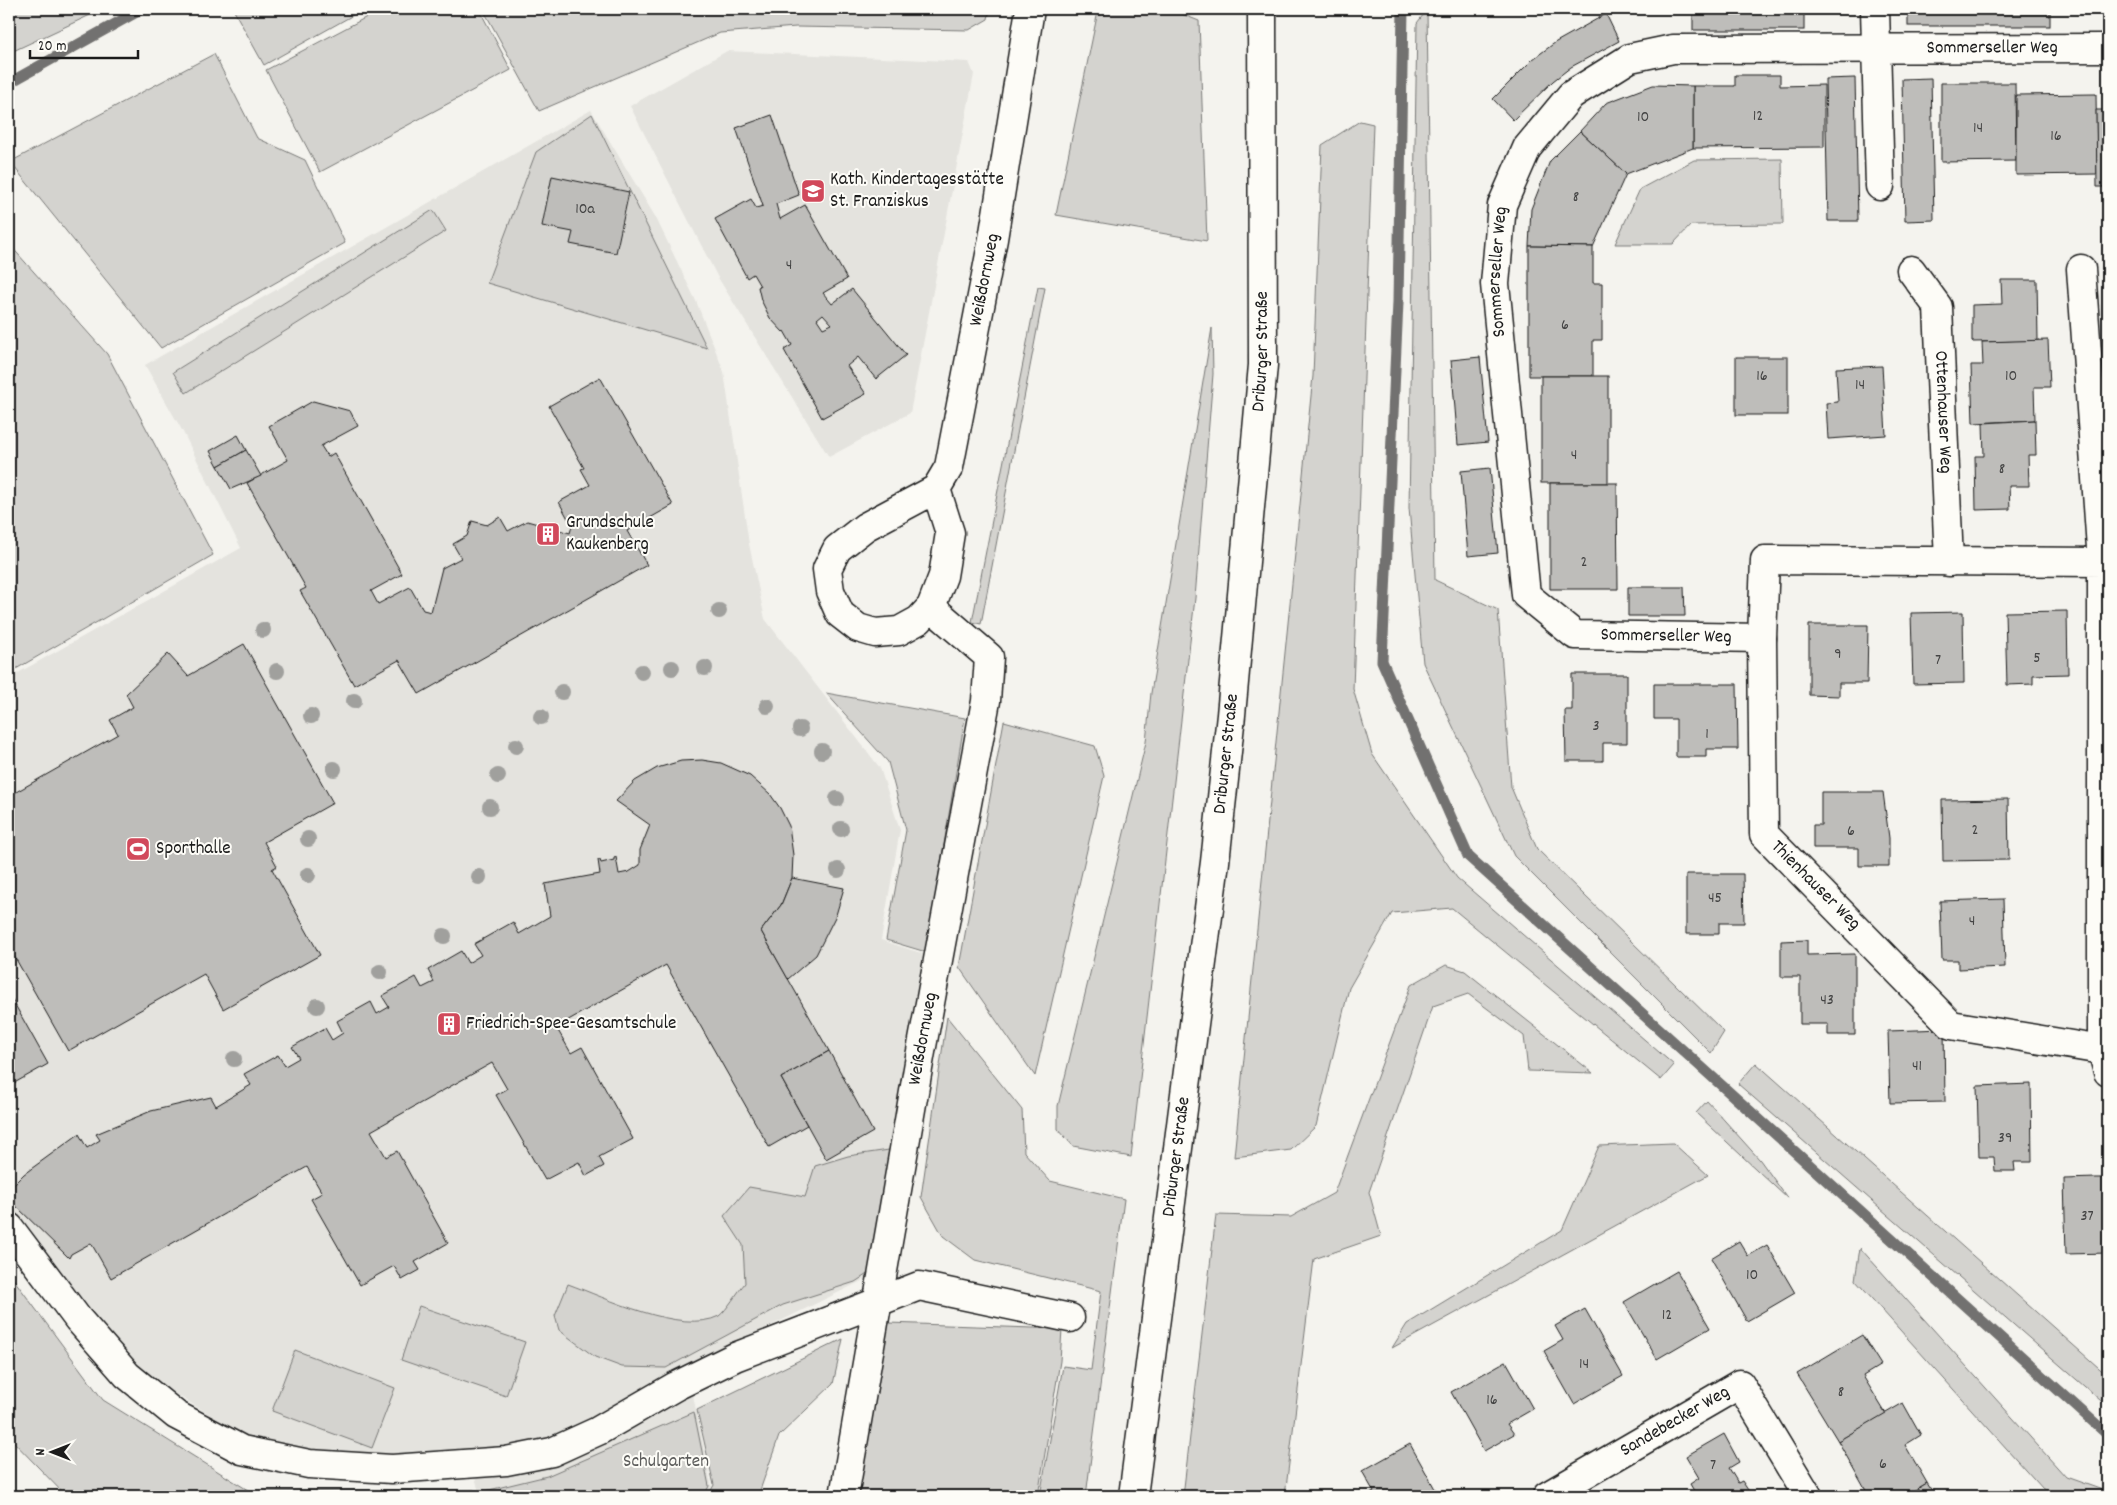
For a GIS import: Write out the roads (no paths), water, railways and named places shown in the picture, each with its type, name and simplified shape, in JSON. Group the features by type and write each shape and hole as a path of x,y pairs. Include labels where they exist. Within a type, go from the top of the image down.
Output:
{"street":[{"name":"Weißdornweg","path":"936,489 949,467 993,239 1030,9"},
{"name":"Driburger Straße","path":"1133,1496 1215,862 1231,715 1263,365 1262,9"},
{"path":"1875,9 1880,186"},
{"name":"Sommerseller Weg","path":"1762,638 1575,636 1526,595 1495,284 1502,205 1527,148 1571,95 1630,58 1673,49 2108,48"},
{"path":"1949,562 2105,562 2081,269"},
{"name":"Ottenhauser Weg","path":"1911,270 1938,307 1949,562"},
{"path":"936,489 950,533 943,576 931,607 919,620 899,631 875,633 858,628 840,614 830,591 827,569 837,549 865,527 936,489"},
{"name":"Thienhauser Weg","path":"1949,562 1764,560 1762,638 1764,834 1951,1025 2105,1061 2105,562"},
{"name":"Weißdornweg","path":"844,1496 986,701 989,657 931,607"},
{"path":"9,1227 78,1319 127,1375 176,1415 242,1450 309,1464 392,1469 506,1461 552,1452 598,1431 676,1386 735,1357 919,1286 1070,1318"},
{"name":"Sandebecker Weg","path":"1547,1496 1740,1384 1808,1496"}],"waterway":[{"path":"9,83 142,9"},
{"path":"1403,9 1398,302 1382,661 1468,856 2108,1435"}],"place":[{"name":"Kath. Kindertagesstätte St. Franziskus","path":"813,191"},
{"name":"Grundschule Kaukenberg","path":"548,534"},
{"name":"Sporthalle","path":"138,849"},
{"name":"Friedrich-Spee-Gesamtschule","path":"449,1024"}],"park label":[{"name":"Schulgarten","path":"666,1462"}]}
